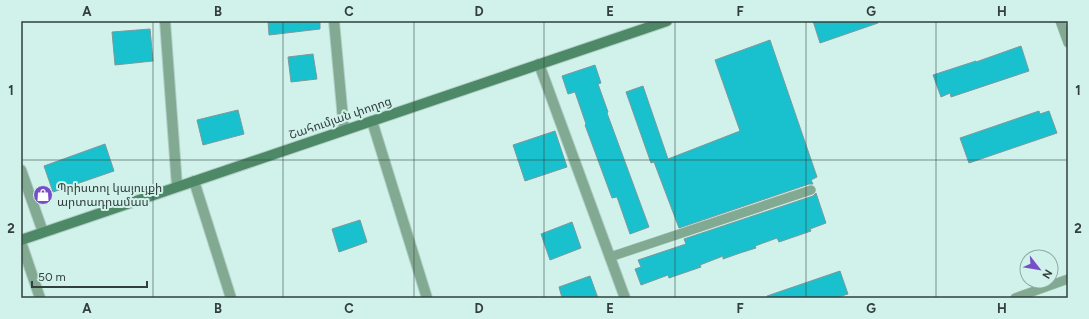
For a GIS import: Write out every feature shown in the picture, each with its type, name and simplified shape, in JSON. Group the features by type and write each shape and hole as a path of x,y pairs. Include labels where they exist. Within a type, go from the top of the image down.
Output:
{"main road":[{"name":"Շահումյան փողոց","path":"21,241 177,186 668,21"}],"street":[{"path":"165,21 177,186"},
{"path":"334,21 344,130"},
{"path":"539,64 625,298"},
{"path":"372,120 427,298"},
{"path":"21,170 43,232"},
{"path":"194,181 231,298"},
{"path":"21,241 40,298"}],"lane":[{"path":"1060,21 1068,43"},
{"path":"610,257 811,190"},
{"path":"1015,298 1068,279"}],"building":[{"path":"268,21 320,21 320,29 269,35"},
{"path":"813,21 877,21 878,23 820,43"},
{"path":"150,29 153,61 115,65 112,32"},
{"path":"770,40 817,177 811,180 813,184 809,184 679,228 654,162 651,163 626,92 643,86 668,159 740,131 715,60"},
{"path":"1021,46 1029,71 951,97 950,93 941,97 933,75"},
{"path":"313,54 317,79 291,82 288,57"},
{"path":"595,65 601,83 598,84 608,112 607,113 649,227 630,234 617,197 612,198 585,125 586,124 575,92 568,94 562,76"},
{"path":"238,110 244,134 203,145 197,120"},
{"path":"1039,111 1040,114 1049,111 1057,133 969,163 960,138"},
{"path":"555,131 567,167 525,181 513,145"},
{"path":"105,144 114,171 53,192 44,166"},
{"path":"816,193 826,223 810,229 811,231 779,242 777,238 755,246 756,248 723,259 723,256 700,265 701,267 669,278 668,275 641,285 635,269 641,267 638,260 686,244 684,239 813,196"},
{"path":"360,220 367,242 339,252 332,229"},
{"path":"572,222 581,248 550,260 541,234"},
{"path":"840,271 848,294 835,298 768,298 767,296"},
{"path":"590,276 598,298 562,298 559,287"}],"place":[{"name":"Պրիստոլ կայույքի արտադրամաս","path":"43,195"}]}
